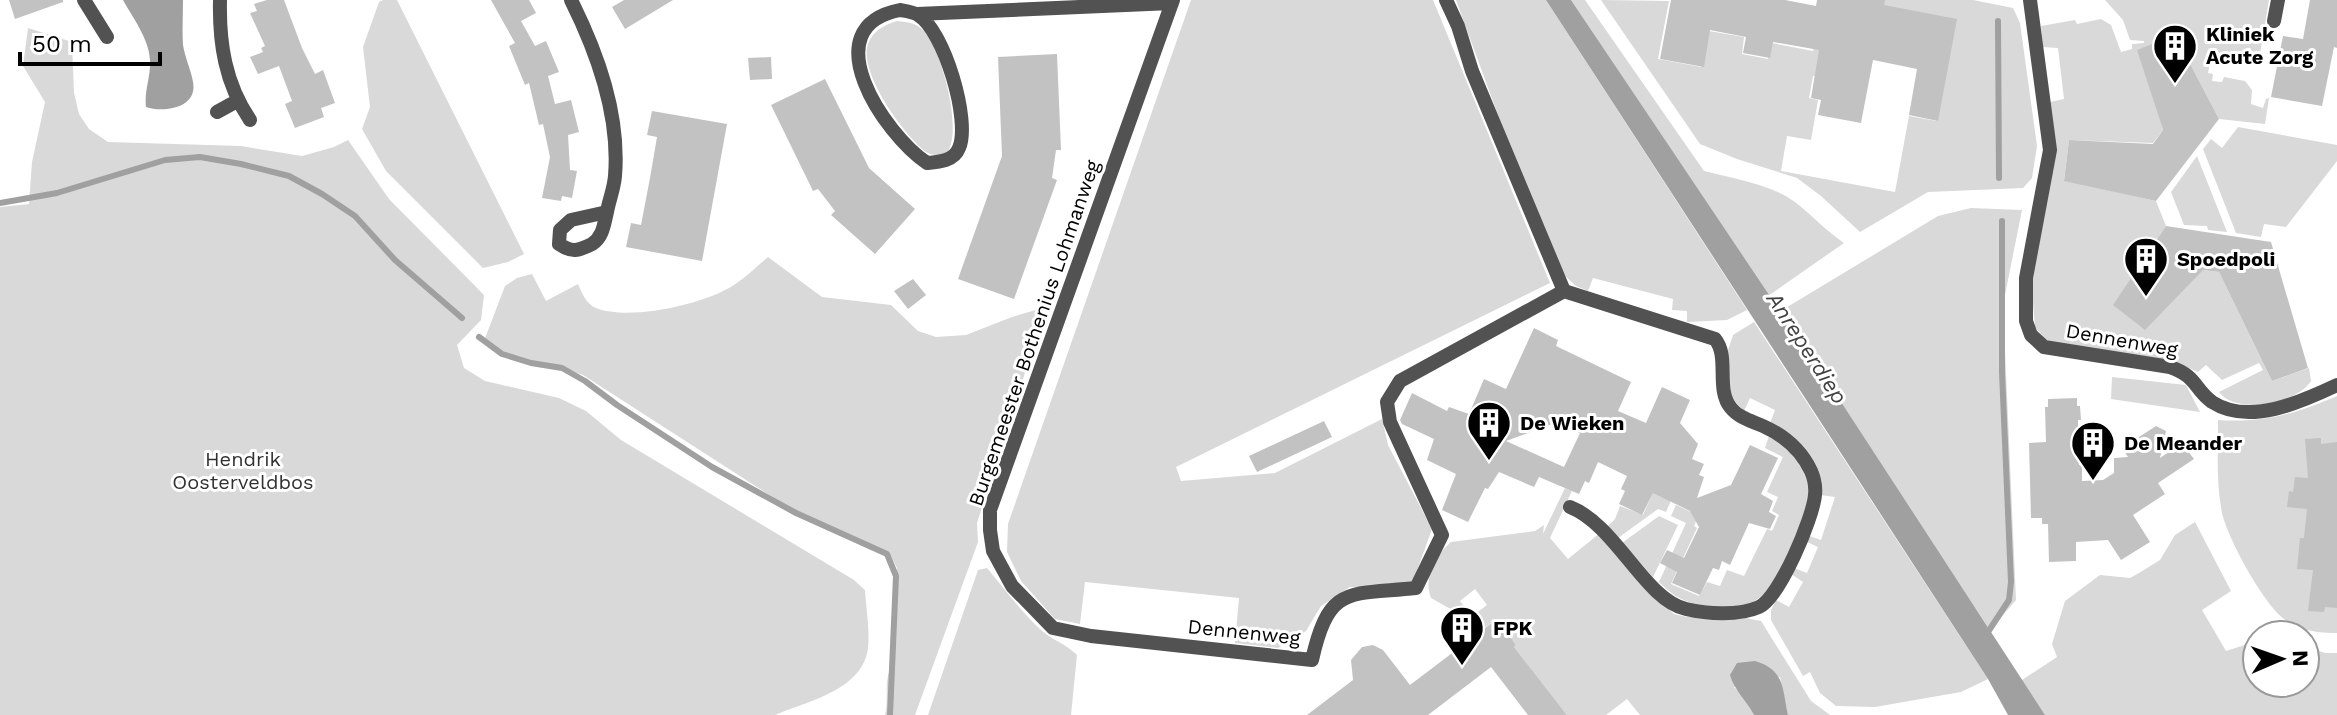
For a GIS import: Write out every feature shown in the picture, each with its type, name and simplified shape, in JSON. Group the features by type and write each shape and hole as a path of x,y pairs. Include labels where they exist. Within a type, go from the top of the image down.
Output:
{"street":[{"path":"84,0 107,37"},
{"path":"220,0 219,34 226,72 237,101 250,120"},
{"path":"571,0 586,29 617,137 614,185 607,212"},
{"path":"1446,0 1472,71 1564,291 1715,339 1721,345 1724,393 1731,408 1744,418 1778,433 1797,450 1811,472 1815,495 1795,549 1770,598 1759,607 1735,611 1702,612 1675,606 1654,588 1594,519 1570,507"},
{"name":"Dennenweg","path":"2030,0 2050,150 2026,278 2026,321 2031,335 2044,347 2186,372 2209,400 2228,410 2258,412 2314,396 2337,385"},
{"path":"2274,21 2278,0"},
{"path":"917,14 937,38 949,66 961,112 960,146 953,157 927,163 885,119 859,67 857,47 867,24 885,13 900,10 917,14 997,4 1172,2"},
{"name":"Burgemeester Bothenius Lohmanweg","path":"1091,636 1053,628 1012,586 993,551 990,510 1172,2"},
{"path":"217,112 237,101"},
{"name":"Dennenweg","path":"1091,636 1312,660 1320,626 1329,609 1352,595 1416,588 1442,535 1390,422 1387,402 1400,381 1564,291"}],"green space":[{"path":"397,0 524,254 508,262 483,268 386,171 362,129 370,107 363,47 379,2"},
{"path":"1191,0 1433,0 1550,283 1176,467 1181,481 1275,473 1382,419 1388,445 1432,529 1411,587 1350,587 1321,606 1306,631 1278,648 1235,643 1239,598 1085,582 1080,624 1055,619 1021,581 1007,552 1008,524"},
{"path":"1456,0 1546,0 1747,310 1727,320 1687,322 1687,311 1672,310 1673,299 1593,278 1588,291 1576,286 1561,272 1502,126"},
{"path":"1571,0 1585,0 1704,171 1786,196 1844,243 1768,296"},
{"path":"1601,0 1669,1 1658,59 1701,67 1703,30 1744,37 1742,54 1768,59 1772,43 1813,51 1817,35 1823,77 1813,76 1809,98 1818,100 1811,140 1787,136 1781,171 1895,192 1909,116 1937,121 1956,20 1878,33 1884,0 1973,0 2013,8 2020,23 2037,146 2032,178 2023,188 1928,192 1860,232 1797,178 1700,144"},
{"path":"2105,0 2269,0 2260,54 2255,62 2211,57 2208,73 2213,74 2212,81 2222,82 2224,77 2245,81 2252,90 2251,104 2263,108 2269,98 2265,124 2219,119 2175,35 2138,51 2163,130 2153,143 2069,140 2064,180 2156,201 2166,226 2114,305 2203,270 2219,272 2272,381 2309,368 2311,381 2293,396 2251,405 2227,399 2219,392 2263,370 2259,363 2222,380 2206,365 2198,372 2175,362 2056,344 2046,340 2035,327 2032,290 2050,102 2064,99 2058,48 2043,47 2041,26 2101,19 2111,25 2121,52 2132,49 2132,44 2144,43 2130,40 2123,20"},
{"path":"897,21 922,29 938,57 952,113 951,145 945,155 926,152 906,132 885,102 870,70 867,56 870,39 880,29"},
{"name":"Hendrik Oosterveldbos","path":"28,28 72,42 74,93 79,114 89,129 108,142 241,146 302,156 348,140 389,199 484,295 481,320 457,345 464,368 485,381 559,398 586,411 621,440 854,580 865,590 869,634 864,662 856,674 832,692 775,715 0,715 0,207 29,204 32,162 45,102 23,66"},
{"path":"2238,127 2337,145 2337,161 2286,227 2264,224 2261,237 2236,233 2203,149 2211,139 2222,148"},
{"path":"2197,156 2227,232 2208,230 2207,226 2184,225 2171,192"},
{"path":"1971,208 2022,210 2003,305 2016,600 1990,630 1779,312 1938,216"},
{"path":"768,257 822,297 891,305 918,331 936,337 966,335 1046,307 977,523 978,542 915,715 885,715 897,568 891,556 791,509 583,375 507,355 484,341 505,286 517,278 532,274 546,301 578,284 587,301 596,308 610,312 645,312 716,294 739,281"},
{"path":"1754,322 1988,679 1961,692 1875,707 1836,706 1820,693 1810,672 1803,676 1771,620 1771,610 1776,600 1789,607 1803,582 1791,574 1794,568 1807,573 1818,547 1805,541 1807,535 1821,540 1835,497 1820,495 1821,486 1770,423 1775,410 1750,398 1744,411 1730,396 1726,356 1733,335"},
{"path":"2112,377 2186,385 2200,412 2111,399"},
{"path":"2337,396 2337,633 2321,632 2321,619 2284,619 2276,611 2247,570 2222,513 2218,420 2251,420 2307,408"},
{"path":"1769,436 1785,448 1802,469 1809,497 1795,538 1774,582 1756,600 1746,604 1705,605 1677,597 1659,582 1686,523 1671,516 1676,505 1691,512 1697,519 1694,526 1697,528 1671,584 1699,596 1707,582 1720,586 1727,570 1744,576 1767,529 1772,531 1779,515 1772,511 1778,497 1767,492 1783,457 1765,448"},
{"path":"1660,477 1678,485 1666,512 1658,509 1618,538 1608,526 1615,519 1620,506 1643,515"},
{"path":"1565,488 1572,491 1550,538 1568,559 1600,533 1674,614 1761,621 1811,701 1830,715 1788,715 1780,677 1734,687 1754,715 1640,715 1627,699 1606,715 1567,715 1514,647 1516,645 1497,619 1483,629 1475,614 1487,605 1475,589 1460,601 1477,624 1431,598 1428,582 1432,567 1451,542 1535,531 1544,525 1543,534"},
{"path":"1659,516 1678,525 1653,577 1622,543"},
{"path":"2195,522 2231,591 2202,610 2226,651 2241,646 2241,699 2321,699 2321,652 2337,653 2337,715 2045,715 2022,680 2057,657 2052,644 2065,601 2100,575 2130,578 2139,573 2160,560 2175,535"},
{"path":"987,568 1034,623 1077,655 1071,715 928,715 978,570"}],"shaded area":[{"path":"123,0 183,0 183,45 193,82 193,91 185,103 170,109 146,107 149,52"},
{"path":"1546,0 1571,0 1843,405 2045,715 2008,715 1988,679"},
{"path":"1755,661 1777,675 1788,715 1754,715 1734,686 1730,675 1737,663"}],"building":[{"path":"9,0 63,0 63,2 15,19"},
{"path":"284,0 302,48 315,74 323,70 335,103 321,108 324,117 295,128 285,104 292,101 279,66 258,74 250,57 263,52 261,48 265,46 250,13 257,11 254,4"},
{"path":"491,0 529,0 536,13 521,21 535,46 546,41 559,72 548,76 555,104 571,100 579,132 568,135 570,170 577,171 572,198 562,196 561,201 542,198 550,157 543,124 539,125 529,83 525,85 509,46 515,43"},
{"path":"624,0 673,0 625,29 612,7"},
{"path":"1671,0 1785,0 1816,6 1817,0 1885,0 1884,5 1957,19 1938,121 1909,115 1917,69 1873,60 1861,123 1818,115 1821,100 1811,98 1819,50 1773,42 1770,58 1743,53 1746,37 1710,30 1704,67 1660,59"},
{"path":"2310,0 2337,0 2337,48 2334,47 2322,106 2271,97 2283,36 2303,39"},
{"name":"Kliniek Acute Zorg","path":"2175,35 2219,119 2156,201 2064,181 2069,140 2153,144 2163,130 2137,50"},
{"path":"1057,54 1061,150 1056,150 1052,178 1057,180 1014,299 958,279 1002,156 998,57"},
{"path":"771,57 772,79 750,80 748,58"},
{"path":"825,79 869,168 915,209 875,254 831,215 835,211 818,189 813,191 771,105"},
{"path":"652,111 727,124 702,261 626,247 631,223 641,225 650,178 657,137 647,135"},
{"name":"Spoedpoli","path":"2166,226 2271,242 2308,368 2272,381 2219,272 2203,270 2145,330 2113,305"},
{"path":"913,279 926,295 908,309 894,291"},
{"name":"De Wieken","path":"1534,328 1558,340 1556,346 1631,382 1618,411 1646,423 1662,387 1690,400 1680,423 1698,444 1692,459 1704,464 1699,475 1704,477 1697,498 1731,485 1750,445 1778,458 1761,494 1773,501 1769,512 1776,516 1770,529 1749,523 1730,565 1722,561 1719,570 1713,568 1700,595 1672,583 1677,572 1660,563 1667,550 1684,558 1699,527 1690,511 1653,493 1642,515 1619,504 1627,476 1598,462 1589,483 1585,481 1579,494 1539,477 1534,487 1499,472 1488,489 1485,488 1468,522 1442,510 1456,474 1427,460 1434,439 1402,424 1400,420 1412,393 1447,411 1449,407 1469,414 1484,379 1506,389","holes":["1555,423 1580,433 1564,467 1506,441"]},
{"name":"De Meander","path":"2077,398 2081,420 2078,420 2082,481 2103,480 2114,473 2114,458 2128,457 2122,448 2156,426 2166,431 2160,458 2182,443 2194,459 2158,483 2165,494 2133,515 2150,542 2121,560 2108,540 2076,542 2076,561 2049,562 2048,524 2042,524 2042,518 2031,518 2029,443 2046,442 2045,407 2048,407 2048,399"},
{"path":"1324,421 1332,437 1257,472 1249,456"},
{"path":"2321,438 2321,444 2337,442 2337,608 2325,607 2324,612 2308,611 2313,570 2297,569 2307,509 2287,507 2295,477 2308,478 2305,439"},
{"name":"FPK","path":"1497,619 1516,645 1514,647 1567,715 1528,715 1491,667 1428,715 1307,715 1353,680 1351,660 1362,647 1373,645 1383,650 1410,685"}],"waterway":[{"path":"1998,21 1999,178"},
{"path":"0,203 57,193 165,160 200,157 241,164 289,176 355,216 395,260 462,318"},
{"path":"1986,635 2009,600 2011,582 2002,372 2002,221"},
{"path":"479,337 502,354 562,368 712,467 796,513 887,554 896,576 890,715"}],"place":[{"name":"Kliniek Acute Zorg","path":"2175,85"},
{"name":"Spoedpoli","path":"2146,298"},
{"name":"De Wieken","path":"1489,462"},
{"name":"De Meander","path":"2093,482"},
{"name":"FPK","path":"1462,667"}],"water label":[{"name":"Anreperdiep","path":"1807,348"}]}
